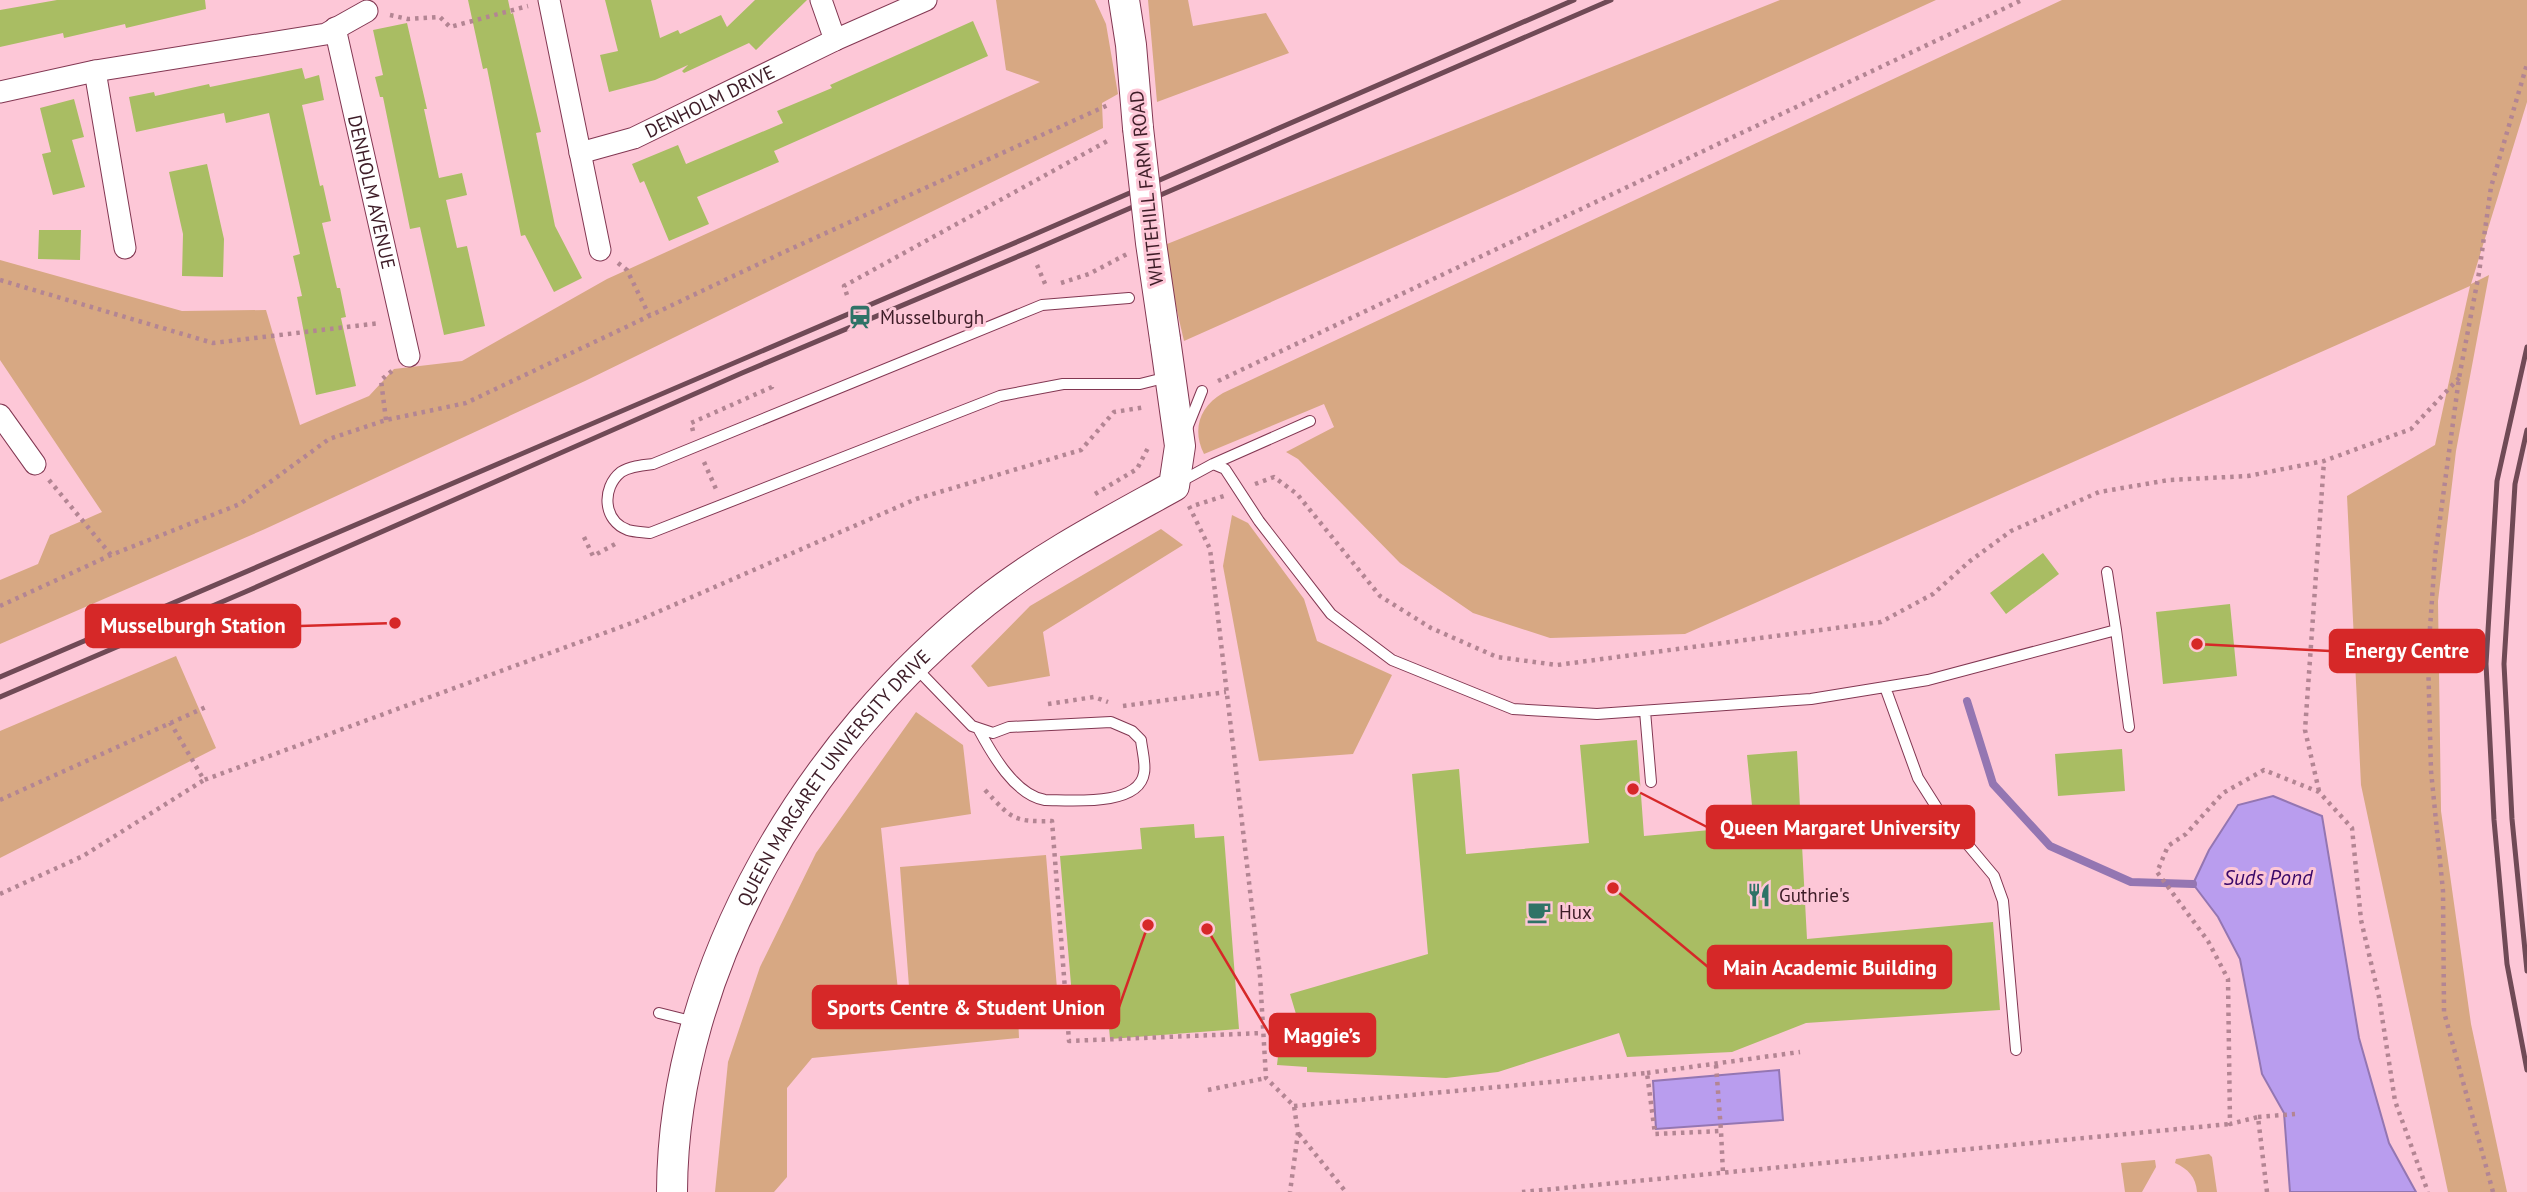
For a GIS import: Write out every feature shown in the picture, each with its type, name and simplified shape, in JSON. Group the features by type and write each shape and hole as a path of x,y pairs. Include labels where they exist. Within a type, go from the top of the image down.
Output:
{"street":[{"path":"549,0 600,250"},
{"path":"821,0 835,40"},
{"name":"DENHOLM DRIVE","path":"580,153 634,138 835,40 926,0"},
{"name":"WHITEHILL FARM ROAD","path":"1124,0 1136,98 1128,130 1151,243 1171,376 1180,446 1182,496"},
{"path":"0,92 95,71 326,34 367,10"},
{"name":"DENHOLM AVENUE","path":"335,28 409,356"},
{"path":"95,71 125,248"},
{"path":"0,415 35,464"},
{"name":"QUEEN MARGARET UNIVERSITY DRIVE","path":"672,1192 679,1117 697,1022 739,915 790,820 847,739 913,665 948,632 1024,573 1104,523 1182,496"}],"lane":[{"path":"1129,298 1042,304 653,464 628,469 621,472 610,485 606,501 609,514 628,530 650,533 1000,396 1063,384 1140,384 1171,376"},
{"path":"1180,446 1202,391"},
{"path":"1182,496 1213,464 1310,421"},
{"path":"1213,464 1225,469 1259,521 1331,614 1392,660 1513,709 1597,714 1811,699 1928,680 2116,630"},
{"path":"2107,572 2129,727"},
{"path":"913,665 979,730 996,762 1035,799 1115,799 1129,793 1138,785 1144,774 1141,740 1122,724 1111,722 1009,727 993,733 979,730"},
{"path":"1885,687 1918,778 1937,808 1994,876 2003,901 2016,1050"},
{"path":"1645,711 1650,782"},
{"path":"659,1013 697,1022"}],"path":[{"path":"367,10 408,19 440,17 450,26 549,0"},
{"path":"1202,391 1229,375 2022,0"},
{"path":"2493,1192 2444,1012 2442,891 2431,771 2428,657 2435,556 2459,378 2479,273 2491,187 2527,64"},
{"path":"0,606 111,555 240,504 329,439 386,420 466,403 783,252 1118,101 1136,98"},
{"path":"847,295 844,286 1128,130"},
{"path":"1037,265 1047,287 1089,274 1151,243"},
{"path":"600,250 627,270 649,315"},
{"path":"0,280 213,343 401,320"},
{"path":"386,420 382,380 409,356"},
{"path":"1290,1192 1298,1133 1294,1105 1266,1078 1261,976 1210,549 1182,496 1240,491 1274,477 1297,494 1380,596 1431,628 1497,657 1557,665 1881,622 1933,594 1969,561 2011,531 2099,492 2169,480 2248,476 2324,461 2411,429 2459,378"},
{"path":"705,494 716,489 697,446 691,423 772,387 772,384"},
{"path":"0,894 83,856 204,780 637,621 916,499 1081,450 1114,412 1146,407"},
{"path":"2319,792 2305,730 2324,461"},
{"path":"35,464 111,555"},
{"path":"584,537 593,556 620,541 628,530"},
{"path":"0,800 206,707"},
{"path":"170,722 204,780"},
{"path":"2230,1124 2228,979 2208,941 2157,872 2168,846 2186,834 2223,793 2264,770 2319,792 2352,828 2361,920 2379,997 2395,1101 2428,1192"},
{"path":"985,790 1007,813 1024,822 1052,821 1069,1041 1264,1033"},
{"path":"1294,1105 1647,1073 1800,1052"},
{"path":"1716,1065 1723,1173"},
{"path":"1647,1073 1655,1134 1721,1131"},
{"path":"1208,1090 1266,1078"},
{"path":"1522,1192 1580,1189 2230,1124 2258,1117 2295,1114"},
{"path":"2258,1117 2267,1192"},
{"path":"1298,1133 1346,1192"}],"shaded area":[{"path":"996,0 1095,0 1106,24 1118,94 1102,103 1103,128 585,381 265,529 0,644 0,580 38,564 50,535 102,512 0,360 0,260 182,311 266,310 300,425 369,396 394,369 462,361 607,279 1040,82 1006,70"},
{"path":"1148,0 1188,0 1193,26 1266,13 1289,53 1157,102"},
{"path":"1780,0 1936,0 1184,341 1162,246"},
{"path":"2062,0 2527,0 2527,102 2471,284 2489,275 2456,451 2438,601 2441,811 2471,1024 2507,1192 2448,1192 2361,785 2347,496 2435,445 2470,286 1685,634 1550,638 1473,613 1400,563 1298,459 1286,452 1334,427 1324,404 1204,454 1200,445 1198,428 1203,412 1223,393"},
{"path":"1232,515 1248,523 1304,599 1317,641 1392,675 1353,754 1259,761 1223,566"},
{"path":"1161,529 1183,545 1043,632 1050,676 988,687 971,666 1030,606"},
{"path":"176,656 216,748 0,858 0,731"},
{"path":"916,712 963,745 971,814 881,828 901,1019 1018,1014 1019,1038 812,1058 787,1088 787,1177 774,1192 715,1192 728,1062 760,967 816,853"},
{"path":"1046,855 1058,1001 911,1013 900,867"},
{"path":"2209,1154 2212,1157 2217,1192 2197,1192 2193,1178 2175,1163 2176,1159"},
{"path":"2155,1160 2156,1167 2142,1192 2125,1192 2121,1163"}],"water":[{"name":"Suds Pond","path":"2273,796 2322,816 2359,1038 2389,1143 2416,1192 2290,1192 2284,1113 2262,1074 2240,959 2218,917 2193,884 2209,850 2238,805"},
{"path":"1779,1070 1783,1120 1656,1129 1653,1081"}],"building":[{"path":"57,0 205,0 206,9 126,28 125,24 64,38 63,33 0,47 0,10"},
{"path":"468,0 508,0 511,14 513,13 541,132 536,133 555,226 582,278 554,292 525,235 521,236 487,68 483,69"},
{"path":"605,0 651,0 660,38 678,30 680,34 721,15 727,27 755,0 807,0 756,50 749,43 684,73 682,71 688,65 655,80 609,92 600,55 618,51"},
{"path":"973,21 988,56 774,151 779,162 697,197 709,224 669,241 644,181 640,183 632,164 678,145 686,164 783,123 777,111"},
{"path":"407,23 427,109 424,109 439,178 462,173 467,195 446,200 457,248 467,246 485,326 444,335 420,227 410,229 383,97 380,97 375,77 383,75 373,30"},
{"path":"302,68 305,79 319,75 324,100 302,105 320,186 323,185 331,221 322,223 337,288 340,288 346,317 341,318 356,386 316,395 297,297 302,296 293,256 300,254 269,113 226,123 224,113 136,132 129,97 154,92 155,96 209,84 210,87"},
{"path":"74,99 84,137 72,140 85,187 53,195 42,154 51,152 40,108"},
{"path":"207,164 224,239 223,277 182,276 183,234 169,172"},
{"path":"39,230 81,230 80,260 38,259"},
{"path":"2043,553 2059,574 2006,614 1990,593"},
{"path":"2230,604 2237,676 2163,684 2156,612"},
{"path":"1637,740 1644,836 1754,826 1747,755 1797,751 1807,939 1993,922 2000,1010 1806,1023 1732,1052 1627,1057 1619,1033 1498,1072 1446,1078 1307,1072 1307,1067 1277,1065 1283,1013 1296,1014 1290,994 1428,954 1412,774 1459,769 1466,854 1589,843 1580,745"},
{"path":"2122,749 2125,791 2058,796 2055,754"},
{"path":"1194,824 1195,838 1224,836 1239,1029 1110,1039 1106,993 1072,996 1060,856 1142,849 1140,828"}],"waterway":[{"path":"1967,701 1993,784 2050,846 2131,882 2193,884"}],"railway":[{"path":"0,677 1026,238 1574,0"},
{"path":"0,697 742,373 1611,0"},
{"path":"2527,347 2497,481 2486,664 2494,820 2507,964 2527,1070"},
{"path":"2527,430 2515,484 2504,664 2512,819 2527,971"}],"place":[{"name":"Musselburgh","path":"860,317"},
{"name":"Musselburgh Station","path":"395,623"},
{"name":"Energy Centre","path":"2197,644"},
{"name":"Queen Margaret University","path":"1633,789"},
{"name":"Main Academic Building","path":"1613,888"},
{"name":"Guthrie's","path":"1759,895"},
{"name":"Hux","path":"1539,912"},
{"name":"Sports Centre & Student Union","path":"1148,925"},
{"name":"Maggie’s","path":"1207,929"}]}
